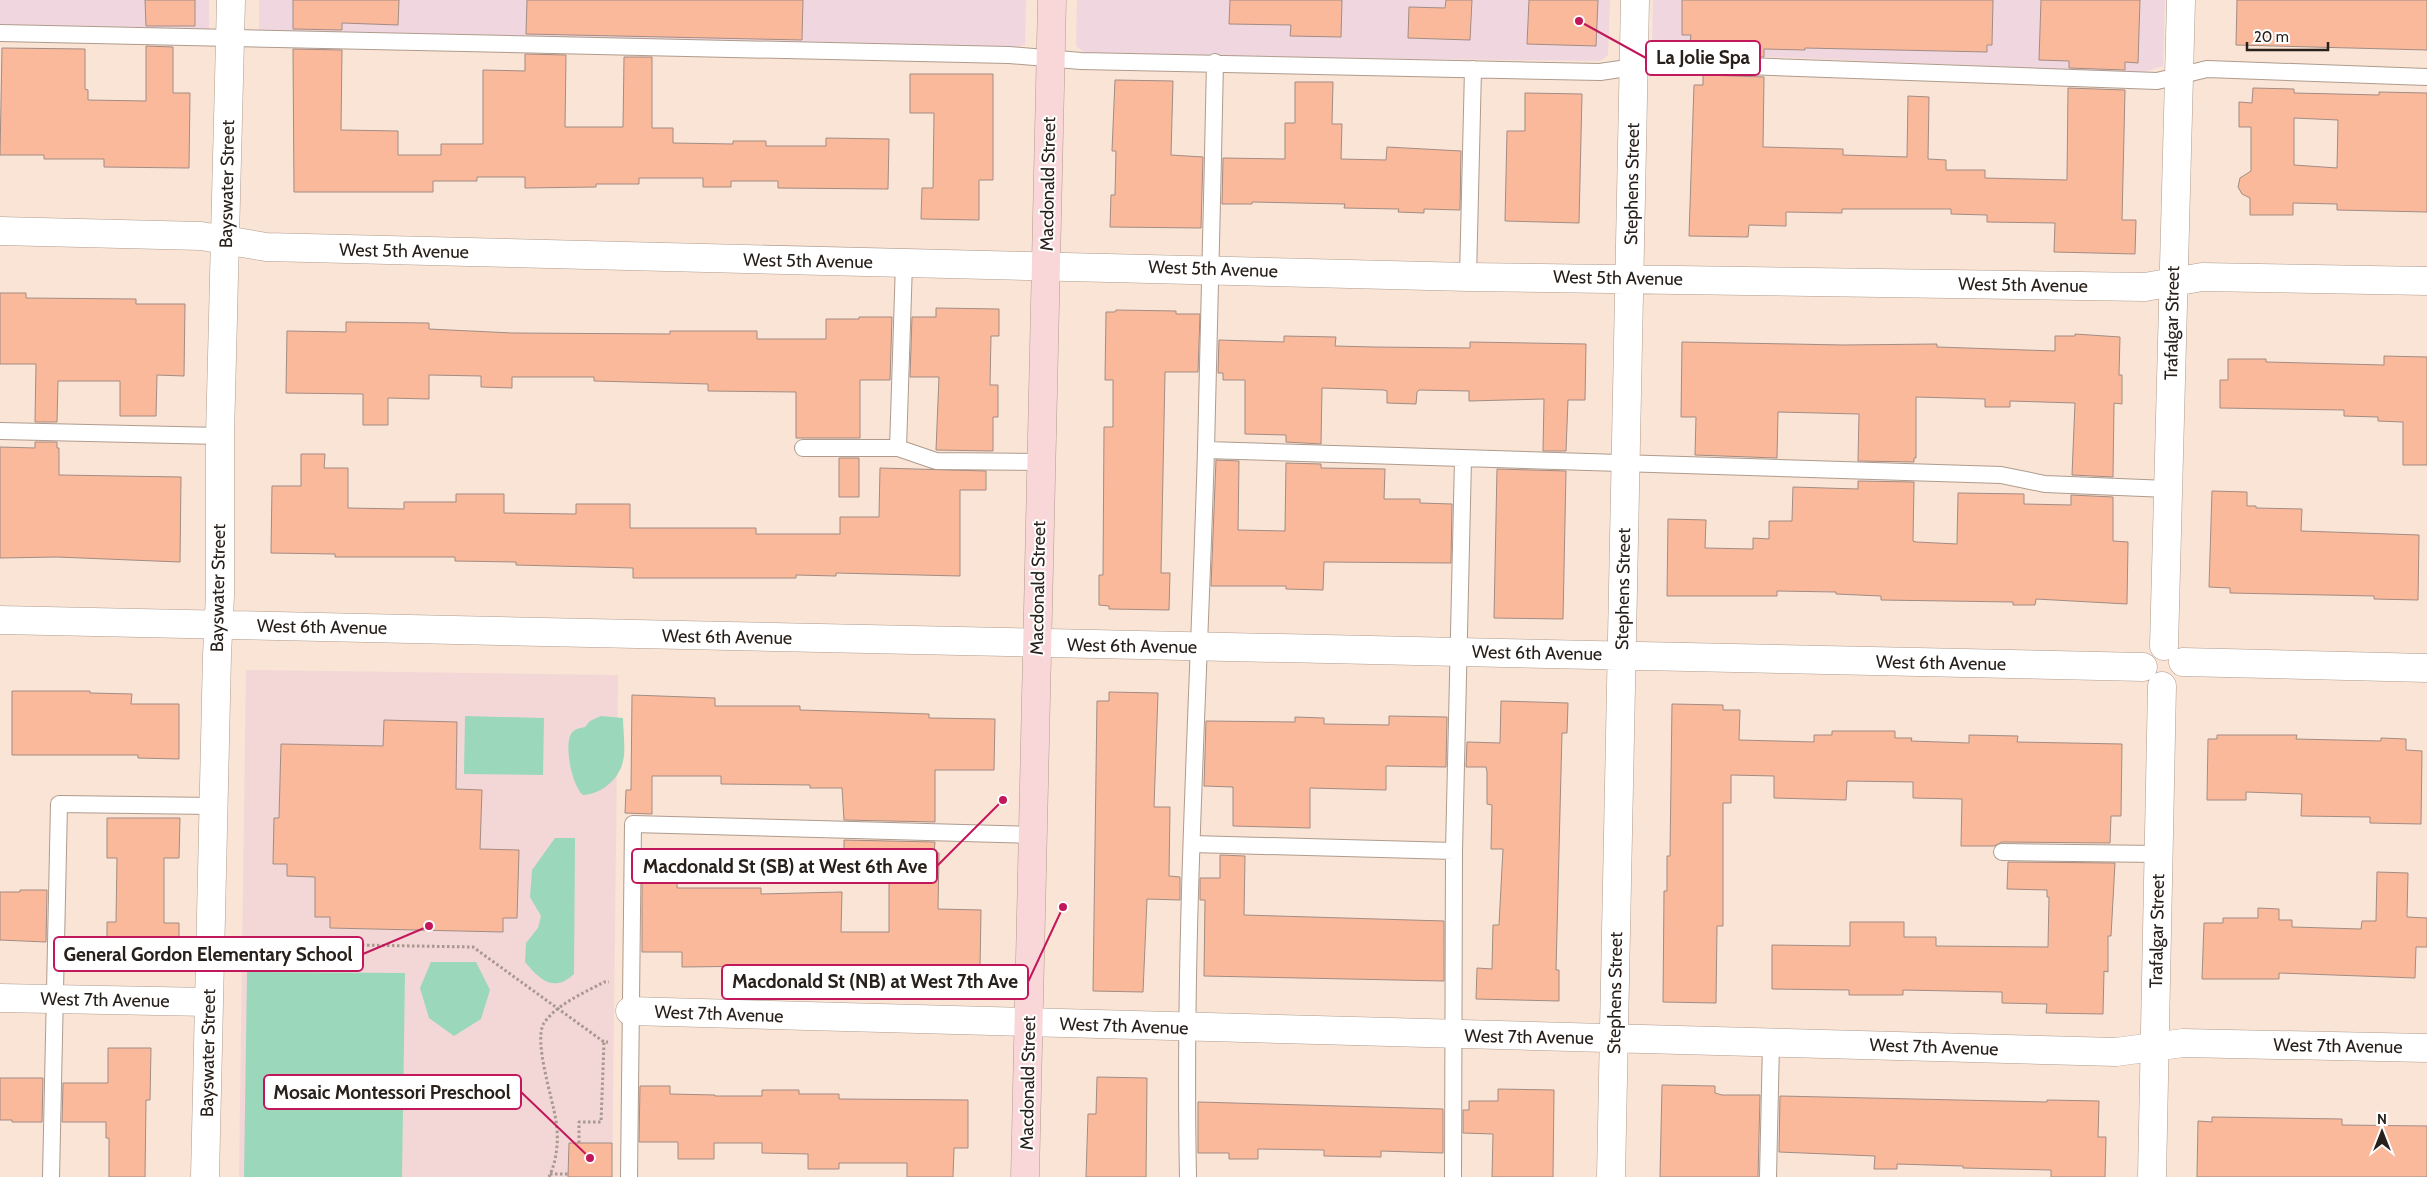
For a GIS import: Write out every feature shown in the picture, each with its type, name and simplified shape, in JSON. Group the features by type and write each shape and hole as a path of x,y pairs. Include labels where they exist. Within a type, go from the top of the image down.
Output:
{"street":[{"name":"Bayswater Street","path":"206,1177 218,625 220,436 231,0"},
{"name":"Macdonald Street","path":"1025,1177 1052,0"},
{"name":"Stephens Street","path":"1611,1177 1635,0"},
{"name":"Trafalgar Street","path":"2174,654 2168,489 2181,0"},
{"name":"West 5th Avenue","path":"0,231 201,236 266,247 1468,276 2145,288 2202,277 2427,281"},
{"name":"West 6th Avenue","path":"0,620 1037,644 1622,655 2153,676"},
{"path":"2174,654 2178,679 2168,685 2153,676 2146,654 2151,649 2174,654 2427,668"},
{"name":"Trafalgar Street","path":"2152,1177 2159,854 2153,676"},
{"name":"West 7th Avenue","path":"0,998 209,1002"},
{"name":"West 7th Avenue","path":"630,1011 2116,1052 2183,1043 2427,1048"}],"lane":[{"path":"0,33 1051,58 1081,61 1215,62 1600,72 1661,63 2158,81 2207,69 2427,77"},
{"path":"1188,1177 1187,1027 1206,450 1215,62"},
{"path":"1468,276 1473,69"},
{"path":"898,448 904,263"},
{"path":"0,431 220,436"},
{"path":"803,448 898,448 936,461 1040,462"},
{"path":"1206,450 1626,465 2001,475 2045,484 2168,489"},
{"path":"1452,1177 1454,851 1463,459"},
{"path":"51,1177 59,804 214,806"},
{"path":"630,1177 630,982 633,824 1034,835"},
{"path":"1192,844 1454,851"},
{"path":"2002,852 2159,854"},
{"path":"1768,1177 1771,1043"}],"path":[{"path":"242,943 473,948 604,1042 630,1042"},
{"path":"568,1174 549,1176 556,1157 557,1123 540,1040 544,1024 558,1009 604,982 630,982"},
{"path":"579,1143 580,1122 602,1122 604,1042"}],"shaded area":[{"path":"0,0 209,0 209,31 0,25"},
{"path":"259,0 1026,0 1025,45 1011,48 259,32"},
{"path":"1077,0 1610,0 1608,55 1600,61 1087,55 1076,46"},
{"path":"1653,0 2165,0 2163,66 2141,73 1662,52 1652,46"},
{"path":"246,670 618,675 612,1177 239,1177"}],"green space":[{"path":"465,716 544,718 543,775 464,774"},
{"path":"601,716 623,718 623,761 618,774 608,785 596,792 583,795 579,790 570,766 569,740 574,731 585,727 590,721"},
{"path":"555,838 575,838 574,974 560,983 548,982 542,979 525,962 526,943 538,928 541,916 530,897 532,870"},
{"path":"431,962 476,962 490,990 481,1019 454,1036 429,1018 420,988"},
{"path":"247,972 405,973 402,1177 244,1177"}],"building":[{"path":"145,0 195,0 195,26 146,26"},
{"path":"293,0 399,0 398,25 342,23 342,30 293,29"},
{"path":"527,0 803,0 802,40 526,34"},
{"path":"1230,0 1342,0 1341,37 1290,36 1291,25 1229,24"},
{"path":"1446,0 1472,0 1470,40 1408,38 1409,7 1445,8"},
{"path":"1529,0 1598,0 1596,46 1527,44"},
{"path":"1682,0 1993,0 1992,45 1987,45 1987,52 1805,48 1805,50 1764,49 1764,57 1703,55 1703,42 1690,42 1691,35 1682,35"},
{"path":"2041,0 2140,0 2138,63 2125,62 2125,70 2069,68 2069,61 2039,60"},
{"path":"2237,0 2427,0 2427,50 2236,45"},
{"path":"146,46 173,47 173,93 190,93 189,168 104,167 104,159 44,159 44,155 0,155 2,48 85,49 85,89 88,90 88,100 146,101"},
{"path":"293,49 342,50 341,130 398,131 398,155 441,155 441,144 483,144 483,70 525,71 525,54 566,55 565,127 623,127 624,57 652,57 652,128 673,128 673,143 733,144 733,141 766,141 766,146 826,146 826,138 889,139 888,189 778,188 778,181 731,181 731,187 703,187 703,178 639,178 639,184 596,184 596,187 525,188 525,177 477,177 477,181 433,181 433,192 294,192"},
{"path":"910,74 993,74 993,180 979,180 979,220 921,219 922,188 933,188 934,113 910,113"},
{"path":"1703,75 1764,77 1763,147 1843,149 1843,155 1907,157 1908,96 1929,97 1928,159 1946,160 1946,170 1985,170 1985,178 2067,180 2068,88 2125,90 2122,220 2136,220 2135,254 2054,252 2055,223 1987,222 1987,215 1951,214 1951,209 1842,209 1842,213 1786,212 1786,226 1749,225 1748,237 1689,236 1694,85 1703,85"},
{"path":"1115,80 1173,81 1171,155 1203,157 1201,228 1110,227 1111,195 1115,195 1116,151 1112,151"},
{"path":"1295,82 1333,82 1332,124 1342,124 1341,159 1386,160 1387,147 1461,151 1460,210 1424,209 1424,213 1398,212 1399,209 1344,208 1345,204 1252,202 1252,204 1222,204 1223,158 1285,159 1285,123 1295,123"},
{"path":"2253,88 2294,89 2294,93 2379,95 2379,92 2427,93 2427,212 2337,210 2337,204 2293,203 2293,215 2250,215 2250,198 2242,194 2238,187 2240,178 2251,171 2251,127 2239,127 2239,102 2252,103","holes":["2294,118 2338,120 2337,168 2294,165"]},
{"path":"1525,93 1582,94 1579,223 1505,221 1507,131 1525,131"},
{"path":"0,293 26,293 26,298 136,299 136,304 185,304 184,376 157,375 156,416 120,416 120,381 58,381 57,422 35,422 36,364 0,364"},
{"path":"936,308 999,309 999,336 991,336 990,385 998,385 998,417 993,417 993,451 936,450 939,377 910,377 912,317 936,317"},
{"path":"1116,310 1176,311 1176,314 1200,314 1198,372 1165,372 1161,573 1170,573 1169,610 1109,609 1109,606 1099,605 1099,575 1103,575 1104,427 1113,427 1113,380 1105,380 1106,312 1115,312"},
{"path":"859,317 892,317 890,380 860,380 860,438 796,438 796,392 708,391 708,384 594,381 594,377 512,377 512,388 481,387 481,376 429,375 429,399 388,398 388,425 363,425 363,394 286,393 287,331 346,332 346,322 429,323 429,329 512,333 670,334 670,331 757,331 757,339 826,339 826,319 859,319"},
{"path":"2075,334 2120,337 2119,375 2122,375 2122,404 2114,403 2113,477 2072,475 2075,403 2010,401 2010,407 1985,407 1985,399 1916,397 1916,458 1914,458 1914,462 1858,461 1859,414 1778,412 1777,458 1695,455 1696,417 1681,417 1682,342 1844,345 1937,344 1937,347 2055,351 2055,336 2075,336"},
{"path":"1284,336 1336,337 1335,346 1470,348 1470,342 1586,344 1585,400 1568,400 1566,451 1543,451 1544,399 1469,401 1469,391 1419,390 1417,392 1416,404 1387,403 1387,391 1384,390 1322,388 1321,444 1286,442 1286,435 1245,434 1245,380 1223,380 1223,373 1218,373 1219,340 1284,342"},
{"path":"2384,356 2427,357 2427,465 2403,465 2403,422 2378,421 2378,417 2344,416 2344,410 2220,408 2220,380 2228,380 2228,359 2266,359 2266,362 2384,365"},
{"path":"35,442 57,442 57,448 59,448 59,475 181,477 180,562 57,557 0,558 0,447 35,448"},
{"path":"301,454 325,454 324,468 348,468 348,508 404,509 404,502 456,502 456,494 504,494 504,513 576,514 576,504 630,504 630,528 756,528 756,534 840,534 840,517 879,517 880,468 986,471 986,490 960,490 960,576 836,573 836,576 796,575 796,578 633,578 633,568 516,565 516,562 455,561 455,557 335,557 335,554 271,553 272,486 301,486"},
{"path":"839,458 859,458 859,497 839,497"},
{"path":"1216,460 1239,461 1238,530 1285,531 1286,463 1321,464 1321,468 1385,469 1384,499 1420,499 1420,503 1452,504 1451,563 1324,562 1323,590 1286,589 1286,586 1211,586"},
{"path":"1497,469 1566,471 1563,619 1494,618"},
{"path":"1858,481 1914,482 1913,541 1916,542 1957,544 1958,493 2024,494 2024,504 2071,505 2071,495 2113,497 2113,541 2128,542 2127,604 2036,599 2035,605 2013,605 2013,602 1881,600 1881,596 1836,594 1836,592 1777,591 1777,596 1667,596 1668,519 1706,520 1705,548 1753,549 1753,538 1769,539 1769,521 1792,521 1793,487 1858,489"},
{"path":"2212,491 2247,492 2247,506 2256,506 2256,508 2302,509 2301,531 2419,535 2418,600 2374,599 2374,596 2230,593 2230,588 2209,587"},
{"path":"12,691 90,691 90,693 132,694 131,704 179,704 179,759 138,758 138,755 12,755"},
{"path":"1109,692 1158,693 1154,807 1170,807 1169,876 1180,877 1180,900 1147,899 1143,992 1093,991 1097,701 1109,701"},
{"path":"632,695 715,698 715,706 800,706 800,710 929,714 929,718 995,719 994,770 935,770 935,822 844,820 842,788 810,788 810,785 721,784 721,776 652,776 652,814 625,813 626,790 631,790"},
{"path":"1501,701 1568,703 1567,733 1562,733 1556,970 1559,970 1559,1001 1476,999 1477,968 1492,969 1493,925 1499,925 1503,849 1491,849 1492,805 1487,804 1486,767 1466,767 1467,742 1500,743"},
{"path":"1672,704 1723,705 1723,710 1740,710 1739,740 1814,742 1814,735 1832,735 1832,731 1895,731 1895,738 1912,738 1911,741 1969,743 1969,735 2018,736 2017,742 2122,744 2121,816 2111,816 2110,843 2002,842 1994,846 1961,846 1962,799 1913,798 1913,782 1847,781 1846,800 1774,798 1774,776 1731,775 1731,803 1723,803 1723,926 1717,926 1716,1003 1663,1002 1664,891 1667,891 1667,856 1670,856"},
{"path":"1389,716 1447,717 1446,767 1386,766 1386,790 1310,788 1310,828 1233,826 1233,787 1204,786 1206,721 1295,722 1295,717 1324,718 1324,724 1389,725"},
{"path":"384,720 457,722 456,789 482,790 480,849 519,850 517,918 503,918 503,932 330,928 330,917 315,917 315,877 287,876 287,864 273,864 274,818 279,818 281,744 383,746"},
{"path":"2217,735 2297,735 2296,739 2381,741 2381,738 2406,739 2406,750 2422,751 2421,824 2370,823 2370,817 2301,816 2302,794 2246,792 2246,800 2207,800 2208,739 2217,739"},
{"path":"107,818 180,818 179,858 164,858 164,923 179,923 179,969 107,968 107,922 116,922 117,858 107,858"},
{"path":"844,840 935,842 934,853 939,853 938,909 981,910 980,967 883,966 883,968 841,968 841,971 766,972 766,966 682,967 682,952 642,952 642,874 677,874 677,888 761,888 761,894 842,892 841,932 889,932 889,875 844,875"},
{"path":"1220,855 1245,856 1244,915 1444,921 1444,981 1204,976 1205,900 1200,900 1200,878 1220,878"},
{"path":"2008,862 2115,863 2111,936 2108,936 2108,972 2104,971 2103,1014 2046,1013 2047,1004 2002,1003 2002,992 1903,990 1903,995 1849,995 1849,990 1772,989 1772,945 1850,946 1850,922 1904,922 1904,937 1936,937 1936,946 2048,947 2049,897 2047,897 2047,890 2007,889"},
{"path":"2377,872 2408,873 2407,917 2427,918 2427,947 2416,947 2415,978 2279,973 2279,979 2202,979 2204,923 2223,923 2223,918 2258,918 2258,908 2279,909 2279,920 2292,920 2292,927 2361,929 2362,921 2376,921"},
{"path":"20,890 47,890 46,942 0,940 0,892 20,892"},
{"path":"108,1048 151,1048 150,1100 146,1100 145,1177 109,1177 109,1138 106,1138 106,1122 62,1122 63,1083 108,1083"},
{"path":"1097,1077 1147,1078 1146,1177 1086,1177 1088,1114 1096,1114"},
{"path":"0,1078 43,1078 42,1122 0,1120"},
{"path":"1662,1085 1715,1086 1715,1093 1722,1095 1760,1095 1758,1177 1660,1177"},
{"path":"640,1086 670,1086 670,1094 715,1096 762,1096 762,1090 799,1090 799,1094 839,1094 839,1099 968,1100 968,1148 954,1148 953,1177 907,1177 907,1163 839,1163 839,1169 808,1169 808,1154 762,1153 762,1143 714,1143 714,1159 678,1159 678,1142 639,1142"},
{"path":"1498,1089 1554,1090 1553,1177 1492,1177 1493,1134 1463,1133 1463,1110 1469,1110 1469,1101 1498,1101"},
{"path":"1780,1096 2047,1102 2047,1100 2099,1101 2098,1137 2106,1137 2105,1177 2051,1177 2051,1170 1963,1168 1963,1166 1897,1164 1897,1169 1874,1169 1875,1156 1779,1152"},
{"path":"1198,1102 1443,1109 1443,1153 1381,1151 1381,1157 1324,1156 1324,1150 1258,1149 1258,1159 1229,1159 1229,1153 1198,1153"},
{"path":"2212,1117 2342,1119 2342,1125 2427,1126 2427,1177 2197,1177 2198,1121 2212,1122"},
{"path":"569,1143 612,1143 612,1177 568,1177"}],"place":[{"name":"La Jolie Spa","path":"1579,21"},
{"name":"Macdonald St (SB) at West 6th Ave","path":"1003,800"},
{"name":"Macdonald St (NB) at West 7th Ave","path":"1063,907"},
{"name":"General Gordon Elementary School","path":"429,926"},
{"name":"Mosaic Montessori Preschool","path":"590,1158"}]}
